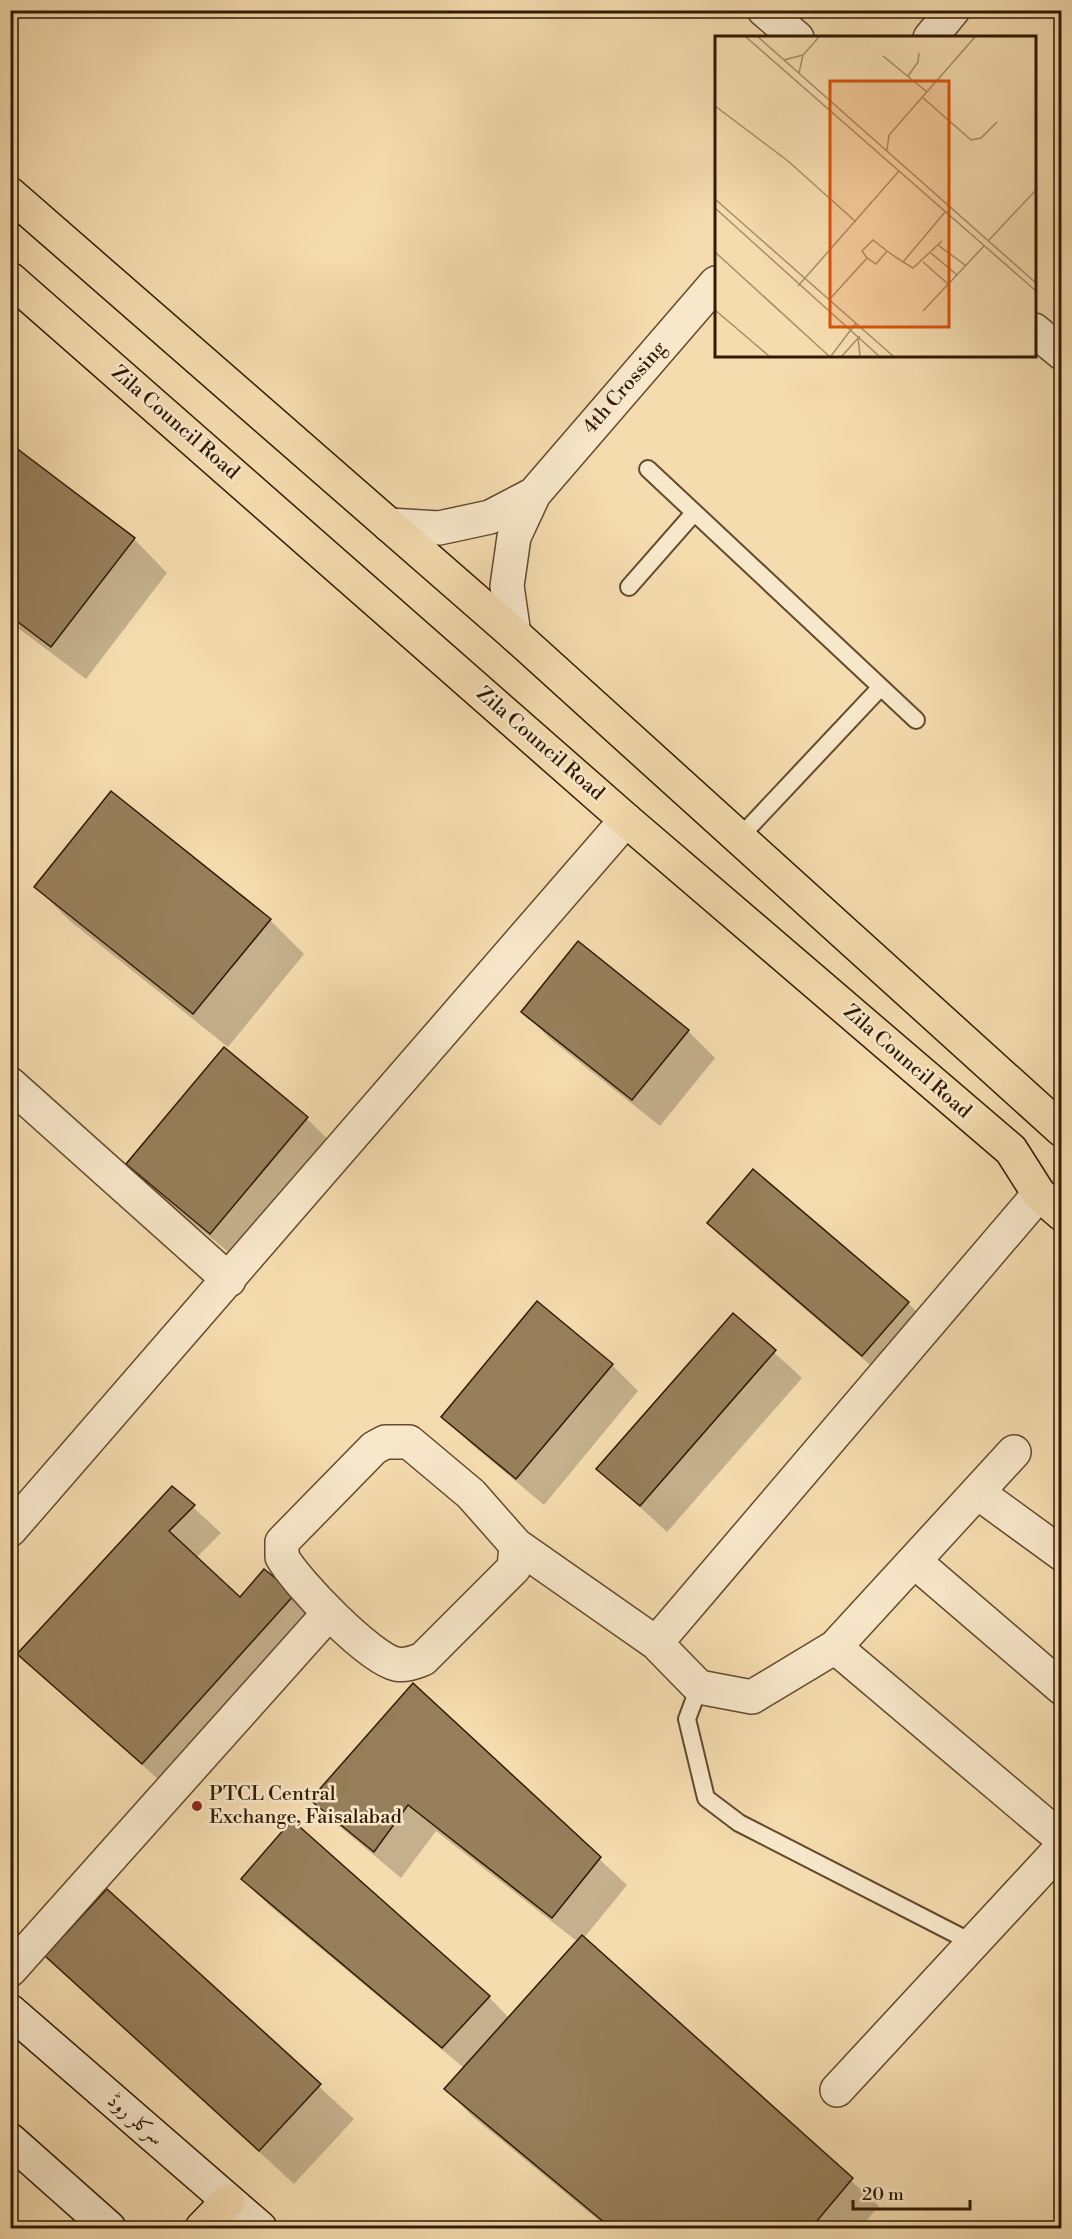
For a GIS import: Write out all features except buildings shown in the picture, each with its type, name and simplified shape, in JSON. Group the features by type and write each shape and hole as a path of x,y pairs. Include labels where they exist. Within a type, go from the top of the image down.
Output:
{"main road":[{"path":"10,194 514,634 1062,1130"},
{"name":"Zila Council Road","path":"10,279 626,820 1011,1150 1050,1204"},
{"path":"202,2229 228,2201"}],"street":[{"path":"764,10 795,36"},
{"path":"932,36 953,10"},
{"name":"4th Crossing","path":"514,634 507,586 514,537 534,494 715,285"},
{"path":"1036,331 1062,354"},
{"name":"4th Crossing","path":"389,525 439,528 490,518 534,494"},
{"path":"10,1530 626,820"},
{"path":"10,1084 229,1280"},
{"path":"656,1643 1050,1204"},
{"path":"516,1545 514,1568 423,1659 410,1664 398,1665 386,1660 329,1613 282,1557 282,1542 374,1448 386,1442 409,1442 471,1494 516,1545 656,1643 699,1686 752,1698 835,1647 1014,1452"},
{"path":"977,1492 1062,1554"},
{"path":"914,1561 1062,1688"},
{"path":"10,1970 329,1613"},
{"path":"835,1647 1062,1839"},
{"path":"837,2090 1062,1847"},
{"name":"سرکلر روڈ","path":"10,2011 260,2229"},
{"path":"10,2140 110,2229"}],"lane":[{"path":"648,469 916,720"},
{"path":"629,587 694,513"},
{"path":"738,839 880,688"},
{"path":"699,1686 687,1719 706,1798 739,1823 973,1943"}],"place":[{"name":"PTCL Central Exchange, Faisalabad","path":"197,1806"}]}
